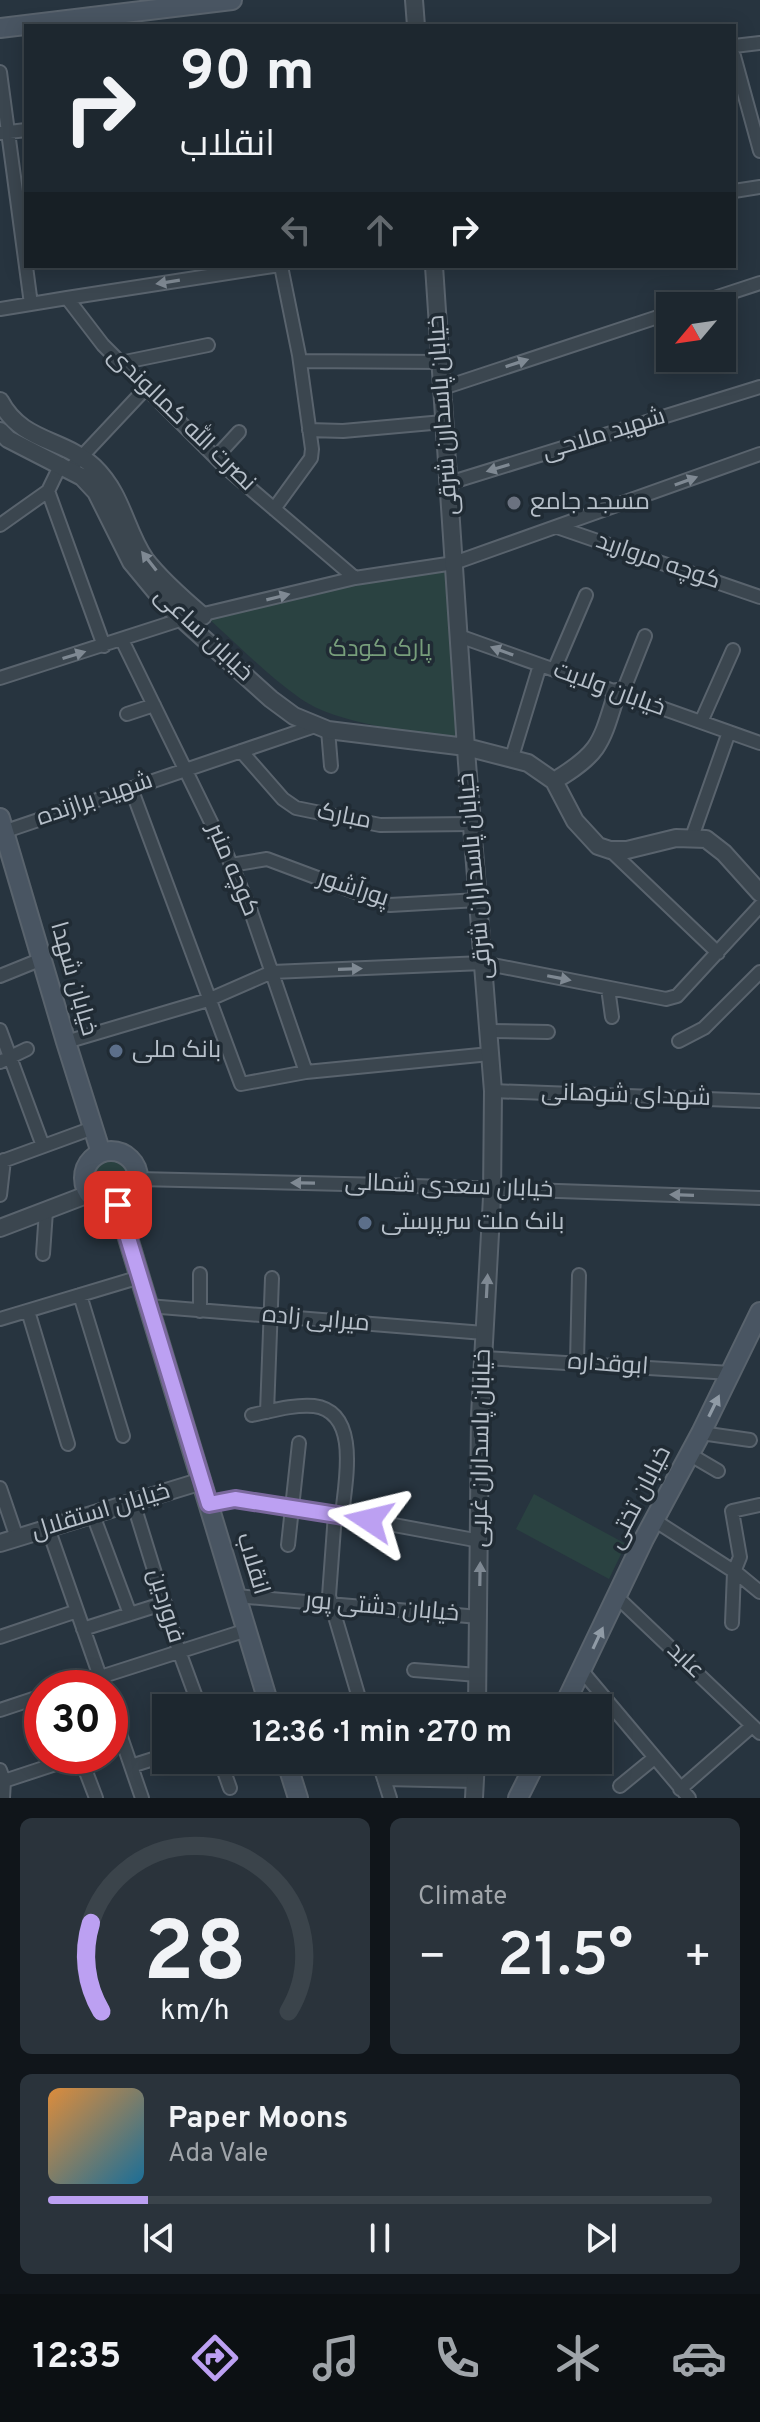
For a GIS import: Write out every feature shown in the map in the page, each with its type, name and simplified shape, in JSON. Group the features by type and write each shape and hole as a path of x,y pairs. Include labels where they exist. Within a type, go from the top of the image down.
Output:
{"main road":[{"path":"33,24 232,0"},
{"path":"0,28 24,25"},
{"name":"خیابان شهدا","path":"1,827 101,1153"},
{"path":"112,1151 131,1160 138,1179 128,1199 118,1205 107,1206 89,1194 84,1175 93,1158 112,1151"},
{"name":"انقلاب","path":"118,1205 266,1694"},
{"name":"خیابان تختی","path":"570,1694 654,1520 755,1333 760,1312"},
{"path":"290,1774 298,1798"},
{"path":"518,1798 530,1774"}],"street":[{"path":"414,0 416,24"},
{"path":"736,46 760,43"},
{"path":"736,63 760,151"},
{"path":"0,72 4,132 24,259"},
{"path":"4,132 24,130"},
{"path":"736,191 760,187"},
{"path":"25,268 31,304"},
{"path":"0,309 260,268"},
{"path":"274,509 311,458 300,361 281,268"},
{"name":"خیابان پاسدارن شرقی","path":"434,268 454,563"},
{"path":"733,292 760,283"},
{"name":"نصرت الله کمالوندی","path":"67,298 103,345 216,457 355,578"},
{"path":"443,388 656,318"},
{"path":"120,363 208,345"},
{"path":"300,361 441,362"},
{"name":"شهید ملاحی","path":"449,483 760,387"},
{"path":"0,525 48,491 71,463 146,388"},
{"name":"خیابان ساعی","path":"0,401 10,419 71,463 96,492 131,562 173,611 294,716 321,728 466,747 512,757 554,781"},
{"path":"309,430 343,431 443,422"},
{"name":"خیابان ساعی","path":"0,431 8,439 71,463 93,466 110,487 145,559 203,616"},
{"path":"216,457 239,432"},
{"path":"0,678 183,619 355,578 454,563 760,454"},
{"path":"48,491 104,646"},
{"name":"کوچه مروارید","path":"557,527 760,597"},
{"name":"خیابان پاسداران شرقی","path":"454,563 493,1091 493,1188"},
{"path":"554,670 586,595"},
{"name":"خیابان ولایت","path":"459,636 760,743"},
{"path":"645,636 599,745 579,765 554,781 575,821 598,846 627,850 692,837 706,839 724,853 760,893"},
{"name":"کوچه منبر","path":"122,640 231,865 306,1072"},
{"path":"701,722 733,650"},
{"path":"512,757 540,665"},
{"path":"127,714 154,705"},
{"path":"321,728 331,766"},
{"name":"شهید برازنده","path":"1,827 321,728"},
{"path":"692,837 729,732"},
{"name":"مبارک","path":"241,751 283,799 296,808 380,825 471,824"},
{"path":"131,788 241,1084 306,1072 490,1054"},
{"path":"610,850 718,953"},
{"name":"پورآشور","path":"231,865 267,859 390,905 478,900"},
{"path":"66,1042 208,1000 272,972 483,963 666,999 677,996 760,906"},
{"path":"0,976 42,959"},
{"path":"679,1041 704,1028 760,972"},
{"path":"608,988 612,1017"},
{"path":"0,1030 4,1060 43,1146"},
{"path":"488,1031 548,1032"},
{"path":"4,1060 27,1049"},
{"name":"شهدای شوهانی","path":"493,1091 760,1101"},
{"path":"0,1195 2,1161 93,1128"},
{"name":"خیابان سعدی شمالی","path":"138,1179 760,1198"},
{"name":"خیابان پاسداران غربی","path":"477,1694 480,1415 493,1188"},
{"path":"0,1228 89,1194"},
{"path":"43,1254 46,1211"},
{"path":"200,1274 200,1311"},
{"path":"577,1362 579,1275"},
{"path":"0,1319 140,1277"},
{"path":"267,1412 272,1278"},
{"path":"80,1295 123,1436"},
{"name":"میرابی زاده","path":"148,1306 484,1333"},
{"path":"28,1311 68,1444"},
{"name":"ابوقداره","path":"485,1358 731,1373"},
{"path":"252,1415 311,1405 333,1413 341,1423 346,1439 329,1596 358,1694"},
{"path":"701,1433 750,1440"},
{"path":"288,1545 299,1443"},
{"path":"689,1454 718,1471"},
{"name":"خیابان استقلال","path":"8,1540 202,1481"},
{"path":"0,1488 8,1540"},
{"path":"209,1504 235,1499 292,1506 480,1541"},
{"name":"فروردین","path":"133,1502 195,1694"},
{"path":"732,1623 734,1572 740,1557 732,1511 759,1505"},
{"path":"93,1515 130,1614"},
{"path":"654,1520 760,1592"},
{"path":"48,1528 98,1670"},
{"name":"خیابان دشتی پور","path":"236,1596 479,1617"},
{"name":"عابد","path":"617,1597 756,1730"},
{"path":"83,1629 165,1603"},
{"path":"0,1637 77,1611"},
{"path":"128,1672 179,1651 247,1630"},
{"path":"414,1670 478,1675"},
{"path":"582,1671 653,1759 685,1793 756,1730"},
{"path":"0,1710 24,1702"},
{"path":"128,1757 142,1798"},
{"path":"131,1766 152,1759"},
{"path":"620,1786 653,1759"},
{"path":"3,1798 2,1776 24,1770"},
{"path":"87,1774 96,1798"},
{"path":"225,1774 230,1788"},
{"path":"382,1774 390,1798"},
{"path":"384,1779 475,1790"}],"green space":[{"name":"پارک کودک","path":"452,566 456,736 376,726 316,707 277,680 208,618 356,580"},
{"path":"110,1160 123,1166 129,1179 123,1192 110,1198 97,1192 91,1179 97,1166"},
{"path":"534,1494 626,1544 609,1579 516,1529"}],"place":[{"name":"مسجد جامع","path":"514,503"},
{"name":"بانک ملی","path":"116,1051"},
{"name":"بانک ملت سرپرستی","path":"365,1223"}],"route":[{"path":"118,1205 209,1504 235,1499 369,1520"}]}
